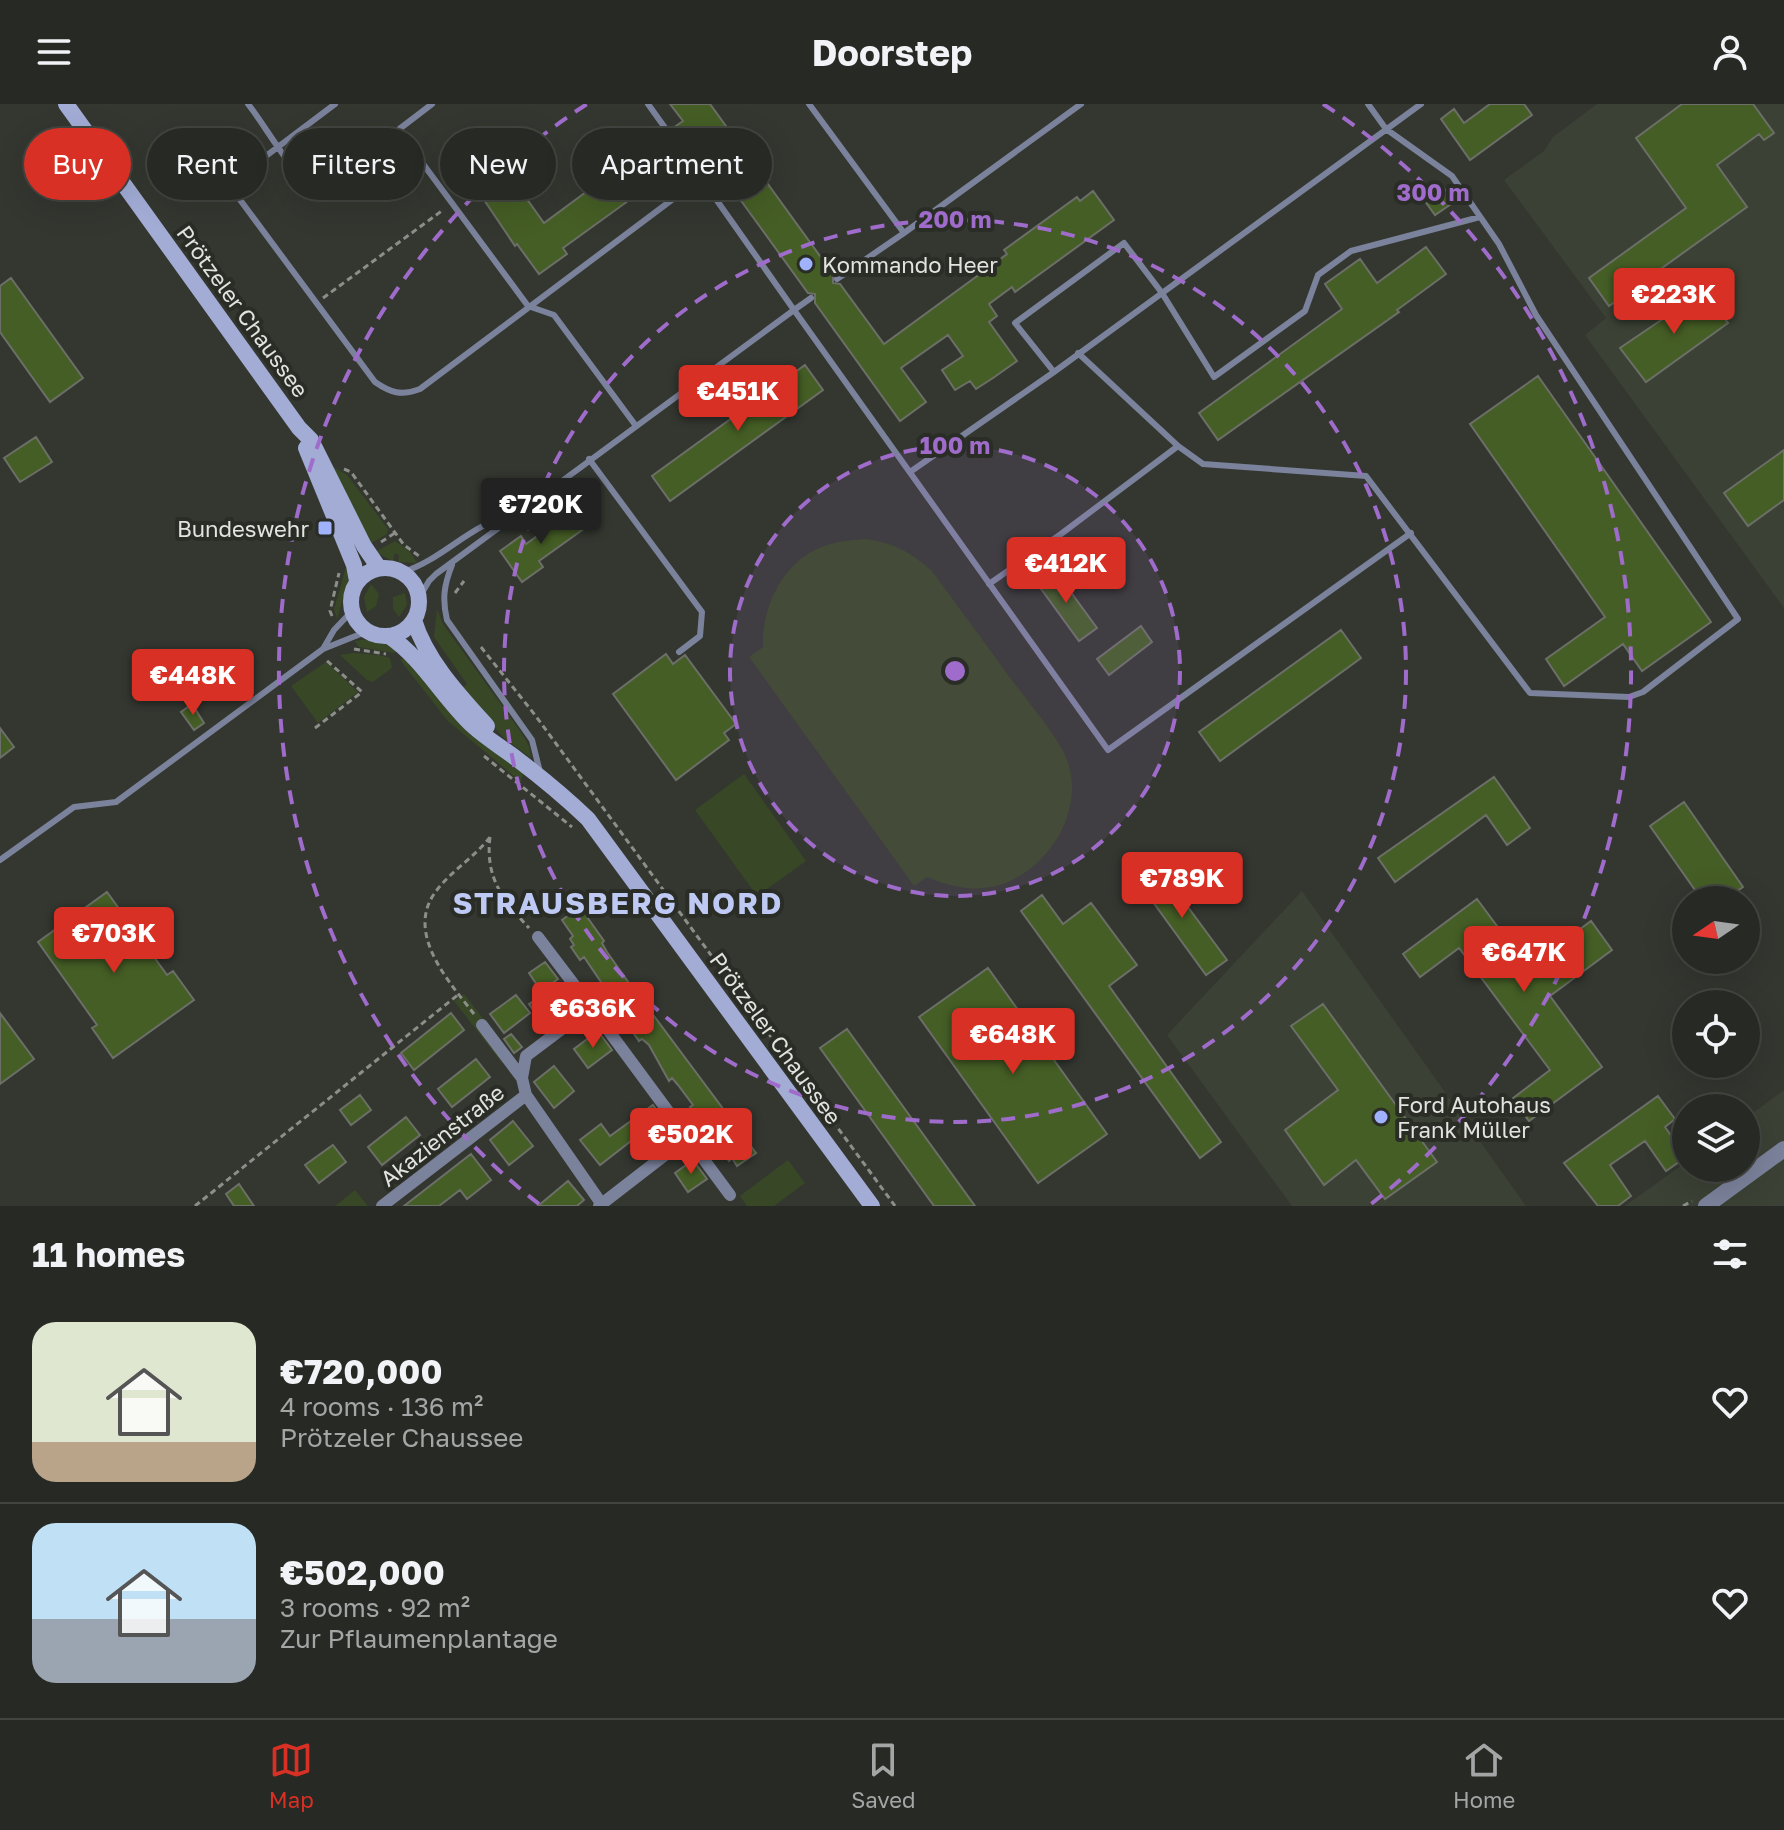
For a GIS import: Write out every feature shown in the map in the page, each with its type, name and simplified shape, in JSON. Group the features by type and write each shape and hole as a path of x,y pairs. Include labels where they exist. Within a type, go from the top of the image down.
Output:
{"main road":[{"name":"Prötzeler Chaussee","path":"66,104 299,428 311,440 364,546 379,568"},
{"name":"Prötzeler Chaussee","path":"299,428 354,565 357,581 351,595 352,611"},
{"path":"357,581 369,571 379,568 403,572 414,583 419,598 414,620 405,630 389,636"},
{"path":"352,611 359,624 368,631"},
{"name":"Prötzeler Chaussee","path":"414,620 419,636 463,699 515,757 588,819 872,1206"},
{"name":"Prötzeler Chaussee","path":"368,631 389,636 408,650 451,705 486,739 515,757"}],"street":[{"path":"538,937 730,1195"},
{"path":"522,1078 526,1056 591,1007"},
{"name":"Akazienstraße","path":"482,1025 522,1078 526,1095 601,1205"},
{"name":"Akazienstraße","path":"382,1206 526,1095"},
{"path":"601,1205 687,1138"},
{"path":"1706,1206 1784,1149"}],"lane":[{"path":"248,104 283,151"},
{"path":"335,104 238,177 235,193 375,382 390,392 405,395 420,389 671,200"},
{"path":"401,128 432,104"},
{"path":"648,104 665,128"},
{"path":"809,104 904,233"},
{"path":"837,279 1081,104"},
{"path":"1078,353 1178,446 1203,464 1366,476 1530,693 1629,697 1643,692 1738,619 1536,315 1499,244 1452,176 1386,129 1368,104"},
{"path":"910,472 1054,372 1421,104"},
{"path":"424,165 528,306 554,315 636,426"},
{"path":"716,200 1108,750 1411,533"},
{"path":"1054,372 1015,323 1124,243 1162,293 1214,377 1305,311 1318,275 1351,251 1480,217"},
{"path":"419,598 429,581 589,459 811,298"},
{"path":"989,584 1178,446"},
{"path":"589,459 702,612 700,636 679,652"},
{"path":"403,572 425,564 493,519 517,515"},
{"path":"453,563 444,594 447,620 532,740 541,779"},
{"path":"323,649 334,630 352,611"},
{"path":"0,860 74,807 116,802 323,649 368,631"}],"path":[{"path":"316,303 452,203"},
{"path":"444,594 453,596 464,581"},
{"path":"479,645 535,715 895,1206"},
{"path":"315,728 362,692 325,659"},
{"path":"473,747 578,832"},
{"path":"482,1025 429,947 425,924 427,908 434,893 490,837 488,859 503,901 538,937"},
{"path":"195,1206 459,994"}],"shaded area":[{"path":"1597,104 1784,104 1784,608 1585,335 1606,318 1504,180 1544,151 1553,137"},
{"path":"1302,891 1526,1206 1292,1206 1167,1035"},
{"path":"1784,1090 1784,1206 1625,1206 1672,1172 1672,1182 1760,1182 1760,1108"}],"green space":[{"path":"330,465 347,475 388,529 387,534 368,545"},
{"path":"866,539 902,549 932,571 1050,730 1069,765 1071,799 1061,831 1042,858 1005,883 993,887 967,888 927,877 914,886 749,657 763,647 767,613 791,568 818,548"},
{"path":"395,541 410,552 417,563 398,562 399,555 395,553 393,561 375,552"},
{"path":"346,567 349,578 337,619 334,609"},
{"path":"371,584 379,594 376,606 367,612 364,597"},
{"path":"405,593 407,605 399,617 393,609 393,597"},
{"path":"437,609 443,624 521,732 529,746 531,758 504,738 461,689 467,684 434,637"},
{"path":"355,641 386,642 399,649 394,653 359,647"},
{"path":"353,653 390,658 392,668 373,682 367,680 340,655"},
{"path":"407,656 523,773 521,782 448,721 400,660"},
{"path":"326,662 358,692 318,723 291,686"},
{"path":"744,774 806,861 757,896 695,810"},
{"path":"464,994 511,1055 502,1063 454,1001"},
{"path":"788,1160 805,1183 774,1206 747,1206 740,1196"},
{"path":"355,1190 368,1206 335,1206"}],"building":[{"path":"670,104 710,104 727,128 673,128 683,121"},
{"path":"1490,104 1524,104 1532,115 1470,160 1441,119 1454,109 1464,123"},
{"path":"1682,104 1753,104 1774,133 1764,140 1759,134 1717,165 1747,207 1609,306 1589,278 1686,208 1636,138"},
{"path":"1441,184 1454,202 1435,215 1422,197"},
{"path":"772,190 833,274 833,283 840,284 884,344 1007,254 1004,250 1077,197 1080,201 1093,191 1114,220 1015,292 1012,287 989,304 997,316 989,322 1017,361 993,378 976,389 970,381 955,390 942,370 963,356 948,335 901,368 926,402 900,421 815,303 815,294 808,293 740,200 772,200"},
{"path":"484,200 528,200 544,223 575,200 629,200 563,248 567,254 539,274 517,244 515,246"},
{"path":"1426,247 1446,274 1397,310 1399,312 1218,440 1199,413 1342,309 1325,284 1360,259 1377,283"},
{"path":"11,278 83,378 50,402 0,332 0,286"},
{"path":"1704,291 1728,323 1646,382 1620,348"},
{"path":"805,365 823,390 670,501 652,476"},
{"path":"1538,376 1711,622 1642,671 1623,644 1564,686 1546,659 1605,617 1470,424"},
{"path":"36,437 52,462 20,482 4,458"},
{"path":"1784,450 1784,500 1748,526 1724,493"},
{"path":"573,510 585,528 539,561 543,567 522,582 500,551 521,536 526,544"},
{"path":"1054,569 1097,628 1079,641 1036,582"},
{"path":"1141,626 1152,642 1109,675 1097,659"},
{"path":"1341,630 1361,658 1220,761 1199,732"},
{"path":"666,654 673,664 685,655 736,724 724,733 729,740 676,780 613,694"},
{"path":"192,704 204,723 194,730 181,712"},
{"path":"0,728 14,747 0,758"},
{"path":"1494,777 1530,828 1507,845 1486,815 1395,882 1378,858"},
{"path":"1684,802 1742,886 1692,886 1650,826"},
{"path":"1157,865 1227,960 1206,975 1137,880"},
{"path":"107,892 167,975 173,971 194,1000 113,1058 92,1028 97,1025 38,942"},
{"path":"1042,895 1063,924 1091,903 1137,965 1109,986 1221,1142 1200,1158 1021,911"},
{"path":"1477,899 1528,968 1591,921 1612,950 1550,996 1602,1067 1529,1121 1512,1099 1550,1070 1459,948 1420,977 1403,954"},
{"path":"580,907 653,1017 756,1153 737,1166 732,1158 729,1161 708,1125 702,1118 699,1120 690,1107 693,1105 678,1085 672,1078 669,1081 649,1045 642,1039 639,1041 630,1028 633,1026 613,997 610,1000 584,957 580,960 571,947 574,945 570,939 573,936 562,920"},
{"path":"545,962 558,979 541,991 529,973"},
{"path":"988,968 1107,1134 1038,1183 919,1017"},
{"path":"516,995 530,1013 504,1033 490,1014"},
{"path":"538,998 546,1008 537,1015 529,1004"},
{"name":"Ford Autohaus Frank Müller","path":"1323,1004 1437,1162 1385,1199 1356,1160 1324,1185 1285,1130 1338,1090 1291,1026"},
{"path":"0,1013 34,1059 0,1084"},
{"path":"451,1013 464,1030 414,1070 401,1053"},
{"path":"847,1029 975,1206 934,1206 820,1048"},
{"path":"598,1031 612,1050 588,1068 574,1049"},
{"path":"511,1034 522,1047 514,1053 504,1039"},
{"path":"476,1059 490,1077 452,1107 438,1089"},
{"path":"554,1066 574,1091 554,1108 534,1082"},
{"path":"360,1095 371,1110 351,1125 340,1110"},
{"path":"1658,1096 1672,1115 1672,1121 1665,1127 1672,1137 1672,1167 1666,1171 1645,1141 1610,1165 1631,1196 1618,1206 1598,1206 1564,1163"},
{"path":"653,1105 667,1125 640,1144 635,1138 600,1165 580,1140 601,1124 610,1136"},
{"path":"406,1117 420,1135 382,1165 368,1147"},
{"path":"513,1121 533,1146 509,1165 490,1140"},
{"path":"333,1145 346,1162 319,1183 305,1165"},
{"path":"471,1154 491,1180 467,1199 460,1190 439,1206 404,1206"},
{"path":"693,1160 707,1179 688,1192 675,1173"},
{"path":"568,1181 584,1200 577,1206 538,1206"},
{"path":"239,1184 254,1206 234,1206 226,1194"}],"place":[{"name":"Kommando Heer","path":"806,264"},
{"name":"Bundeswehr","path":"325,528"},
{"name":"Ford Autohaus Frank Müller","path":"1381,1117"}],"district":[{"name":"STRAUSBERG NORD","path":"618,903"}]}
